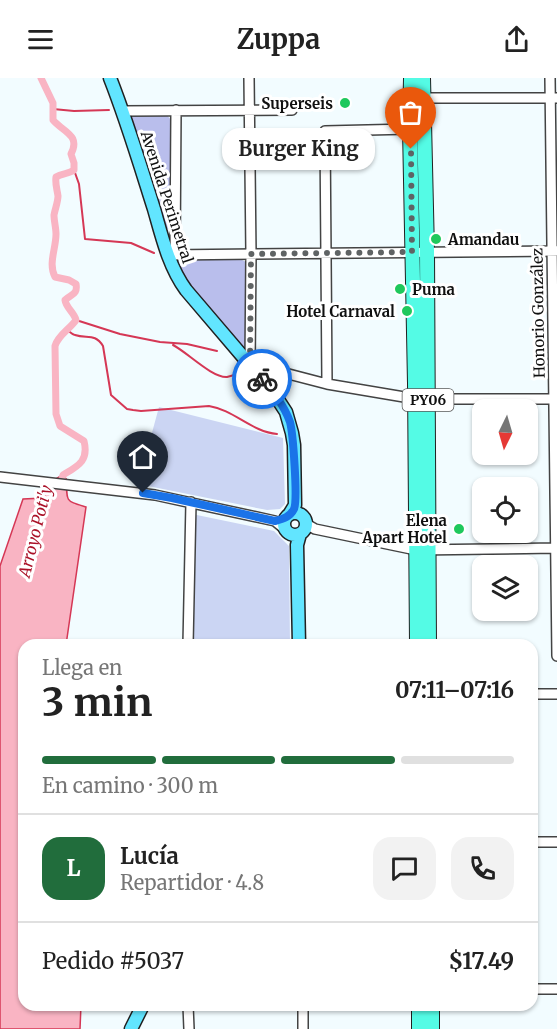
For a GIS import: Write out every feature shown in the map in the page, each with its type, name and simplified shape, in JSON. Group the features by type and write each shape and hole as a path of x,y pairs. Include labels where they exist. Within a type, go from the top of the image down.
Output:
{"highway":[{"name":"PY06","path":"411,78 417,98 427,251 422,400 423,549 429,639"},
{"name":"PY06","path":"422,400 412,252 410,129 423,78"},
{"name":"PY06","path":"417,639 423,549"},
{"path":"419,1011 419,1029"},
{"path":"432,1011 432,1029"}],"main road":[{"name":"Avenida Perimetral","path":"110,78 180,282 250,364 286,412 294,445 293,524 298,565 299,639"},
{"path":"131,1029 140,1011"}],"street":[{"path":"249,78 250,364 327,384 422,400 555,399"},
{"name":"Honorio González","path":"550,78 554,98 557,656"},
{"path":"417,98 554,98"},
{"path":"176,110 172,255 555,251"},
{"path":"123,111 292,110"},
{"path":"327,384 325,131 410,129"},
{"path":"272,391 275,378 285,373"},
{"path":"3,478 39,480 138,493 423,549 556,548"},
{"path":"188,639 191,502"},
{"path":"538,694 557,694"},
{"path":"538,842 557,842"},
{"path":"538,989 557,989"},
{"path":"188,1011 189,1029"},
{"path":"303,1011 303,1029"}],"shaded area":[{"path":"131,114 166,114 171,120 171,227 168,229 165,227 130,117"},
{"path":"180,259 242,260 246,262 246,350 191,291 176,262"},
{"path":"159,407 283,438 285,504 280,509 267,510 138,484"},
{"path":"192,514 274,531 289,546 290,639 188,639"}],"water":[{"path":"63,475 67,480 69,500 86,507 67,639 18,639 18,1011 81,1011 80,1029 0,1029 0,566 23,499 44,498 50,484"}],"waterway":[{"name":"Arroyo Poti'y","path":"41,78 53,103 53,120 70,134 74,142 71,154 74,170 56,177 58,201 54,215 56,234 52,261 53,272 55,277 76,284 75,292 65,300 76,320 55,346 56,414 60,426 84,441 85,453 78,466 63,475 61,483"},
{"path":"53,109 109,110"},
{"path":"74,170 79,184 85,239 131,243 154,253"},
{"path":"76,320 120,334 217,351"},
{"path":"67,330 74,335 94,338 100,342 103,346 111,395 127,409 141,411 209,406 227,412 259,429 277,434"},
{"path":"173,345 221,376 227,377 241,373"}],"way so far":[{"path":"262,379 250,364 251,254 412,252 411,149"}],"place":[{"name":"Superseis","path":"345,103"},
{"name":"Burger King","path":"411,149"},
{"name":"Amandau","path":"436,239"},
{"name":"Puma","path":"400,289"},
{"name":"Hotel Carnaval","path":"407,311"},
{"name":"Elena Apart Hotel","path":"459,529"}],"route":[{"path":"143,493 275,521 287,518 295,505 292,433 282,404 262,379"}]}
